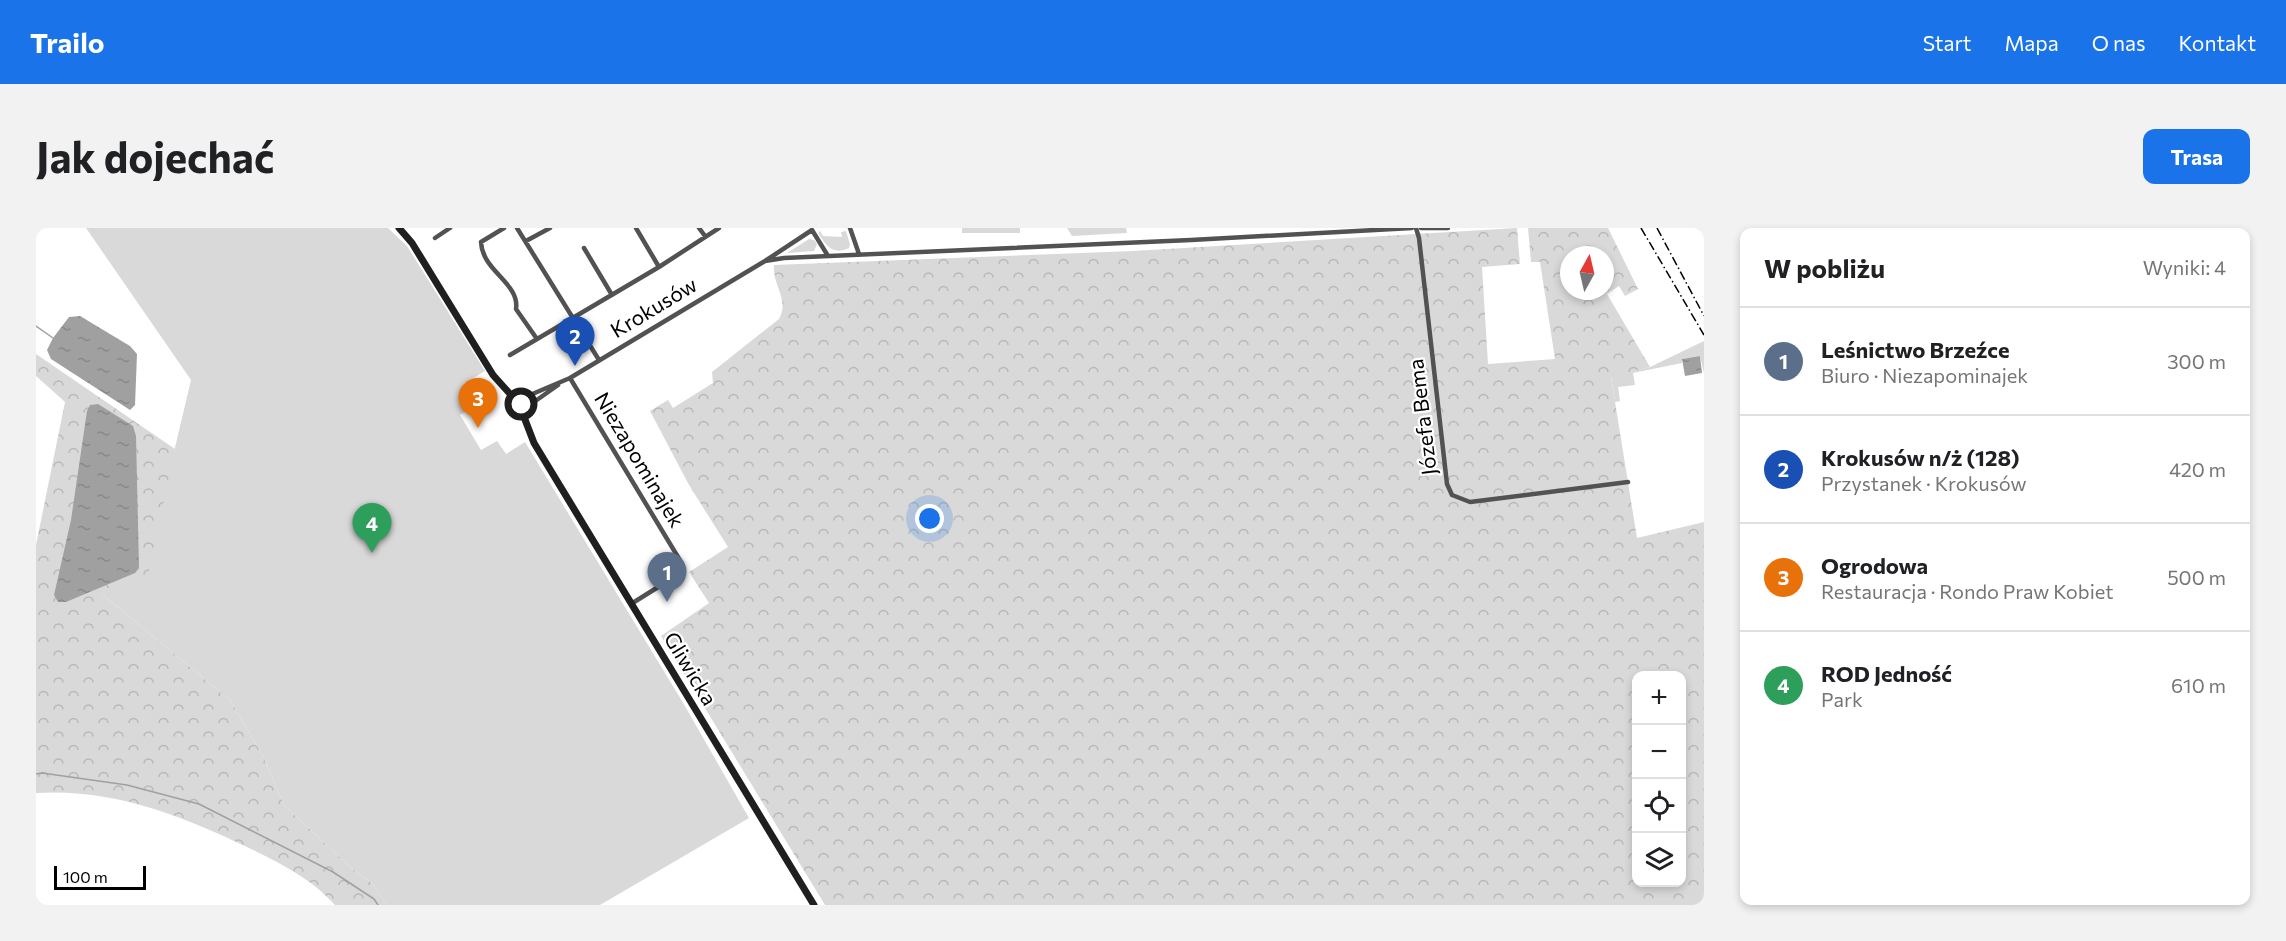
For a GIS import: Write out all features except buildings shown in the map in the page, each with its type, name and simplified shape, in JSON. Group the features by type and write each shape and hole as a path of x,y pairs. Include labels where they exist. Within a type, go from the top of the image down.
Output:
{"main road":[{"path":"399,228 427,267 493,375 511,395"},
{"path":"520,391 532,399 531,412 524,417 514,416 509,410 508,402 511,395 520,391"},
{"name":"Gliwicka","path":"524,417 534,443 814,905"}],"street":[{"path":"435,238 450,228"},
{"path":"504,228 481,242 482,250 497,275 506,281 518,301 516,309 537,339"},
{"path":"517,228 572,320 599,360"},
{"path":"526,241 550,228"},
{"path":"636,228 659,267"},
{"path":"699,228 705,236"},
{"path":"510,354 572,320 719,228"},
{"path":"850,228 858,254"},
{"path":"765,261 858,254 1414,228"},
{"name":"Józefa Bema","path":"1414,228 1419,238 1447,484 1452,495 1470,501 1628,482"},
{"path":"1421,228 1448,228"},
{"path":"812,229 828,256"},
{"name":"Krokusów","path":"532,399 765,261 812,229"},
{"path":"584,248 612,295"},
{"name":"Niezapominajek","path":"570,378 681,562 682,568 679,574 631,604"}],"green space":[{"path":"86,228 388,228 407,246 485,371 463,384 476,405 460,415 481,450 497,441 506,454 525,442 682,701 749,818 600,905 387,905 372,883 350,867 284,805 263,756 230,700 102,594 155,532 191,380"},
{"path":"962,228 1020,228 1020,233 962,233"},
{"path":"1067,228 1126,228 1127,233 1072,236"},
{"path":"1517,228 1520,264 1482,267 1488,364 1555,359 1540,262 1531,262 1528,228 1608,228 1638,289 1625,296 1619,286 1614,289 1614,246 1560,246 1560,300 1611,300 1650,367 1611,377 1637,538 1704,522 1704,905 825,905 661,636 709,603 689,572 728,547 689,485 650,411 668,400 673,408 713,383 712,372 779,319 783,305 775,279 774,265 1133,251"},
{"path":"820,231 823,236 842,237 841,232 846,231 849,248 838,251 830,248 818,232"},
{"path":"809,239 814,240 817,244 814,251 787,253"},
{"path":"1704,341 1704,373 1700,356 1682,359 1682,363 1633,373 1635,385 1618,387 1620,401 1615,402 1611,376 1650,367"},
{"path":"36,354 175,449 148,575 102,594 230,700 263,756 284,805 350,867 372,883 387,905 335,905 305,879 271,859 197,824 145,806 91,795 36,793 36,545 65,402 36,376"}],"water":[{"path":"80,316 130,346 137,354 135,405 130,410 51,359 47,350 53,338 69,317"},
{"path":"1700,356 1702,373 1685,376 1682,359"},
{"path":"98,404 133,426 136,436 139,568 135,573 66,602 58,602 54,595 71,520 87,411 90,405"}],"waterway":[{"path":"36,326 53,338"},
{"path":"36,774 127,785 199,804 333,872 374,899 378,905"}],"railway":[{"path":"1641,228 1704,335"},
{"path":"1657,228 1704,316"}],"place":[{"name":"Krokusów n/ż (128)","path":"575,366"},
{"name":"Ogrodowa","path":"478,428"},
{"name":"ROD Jedność","path":"372,553"},
{"name":"Leśnictwo Brzeźce","path":"667,602"}]}
